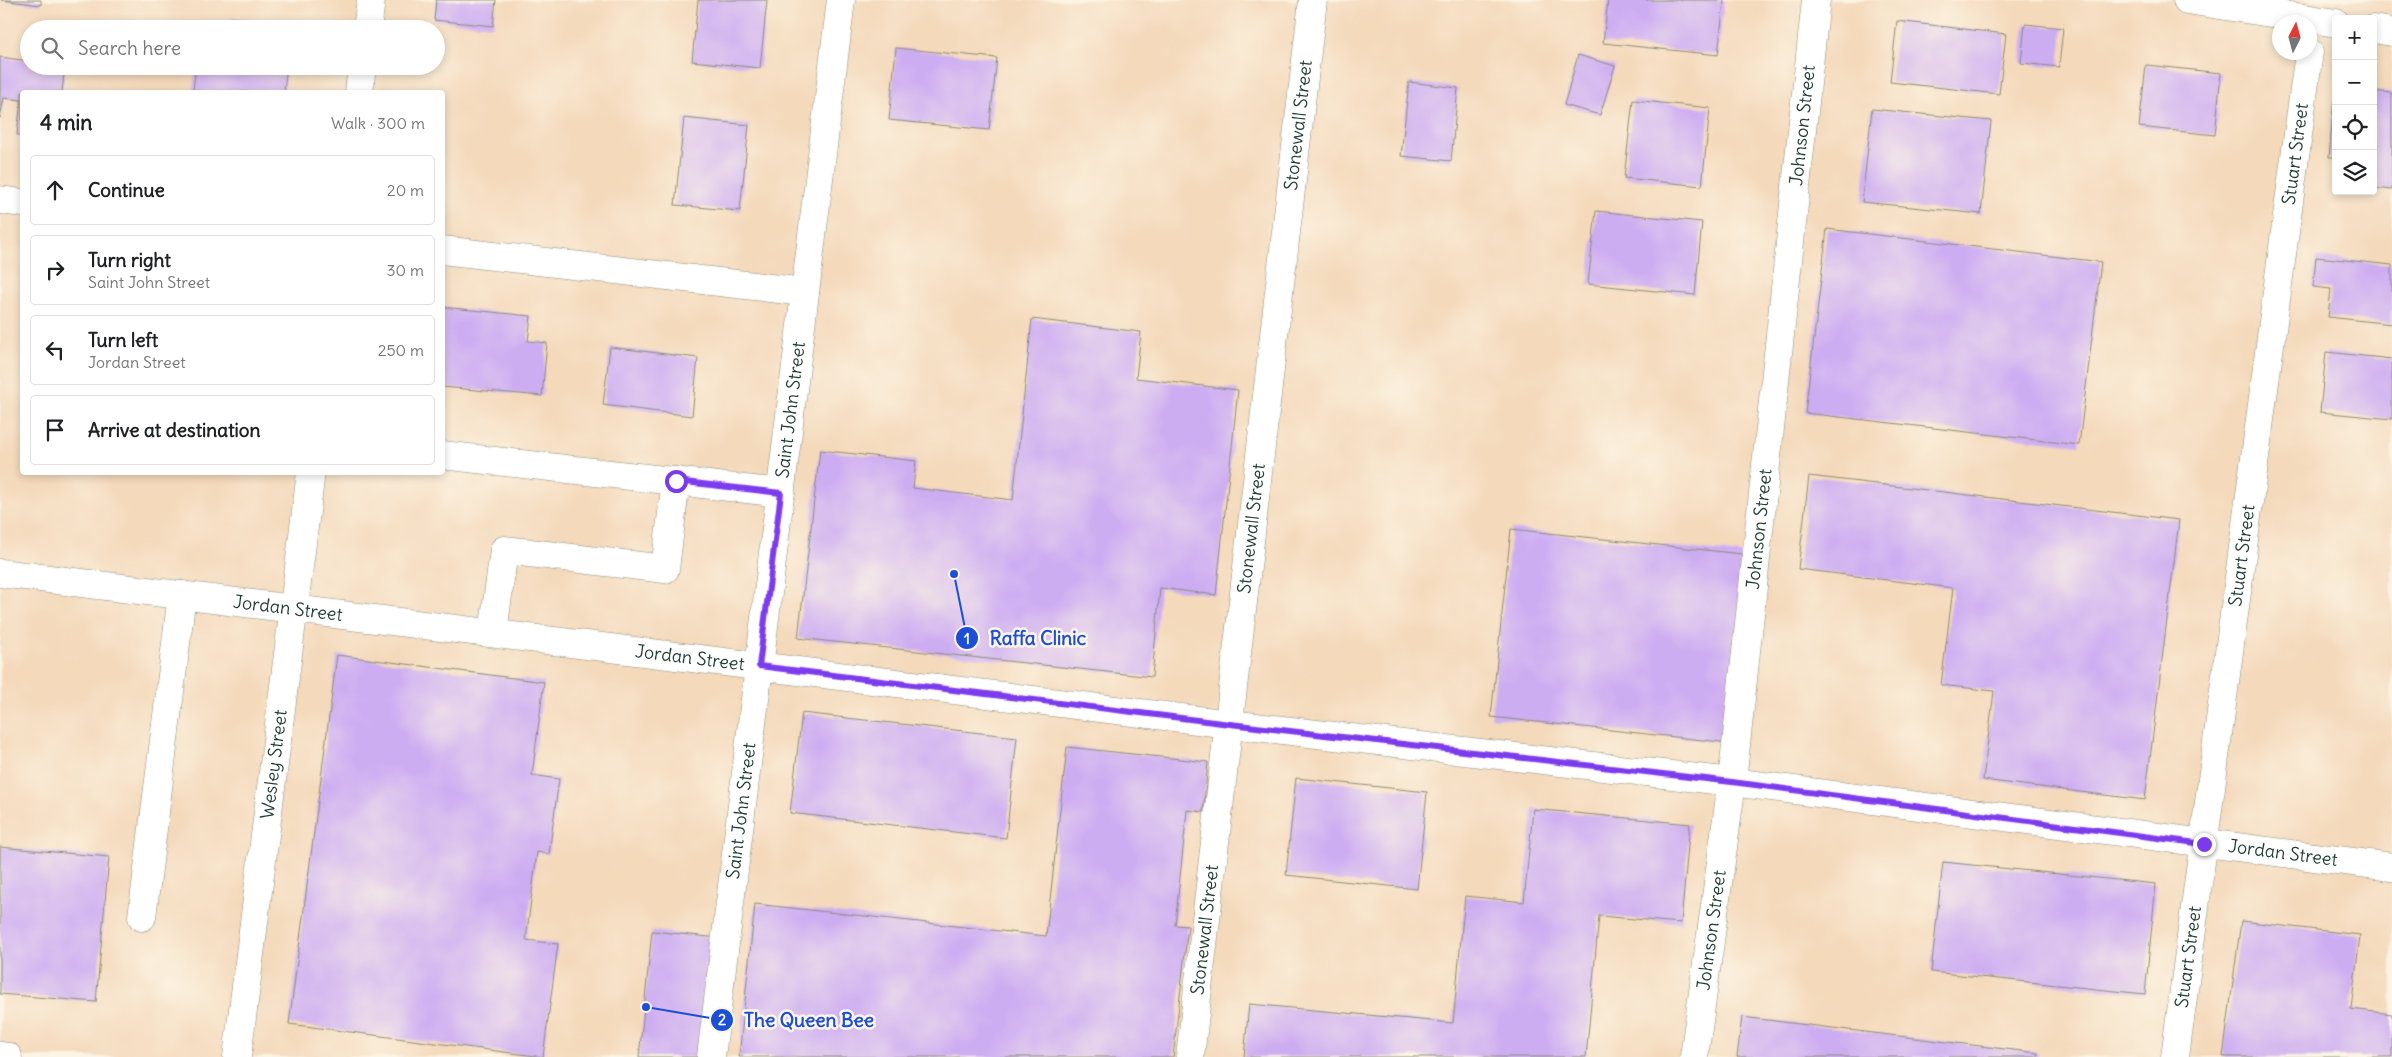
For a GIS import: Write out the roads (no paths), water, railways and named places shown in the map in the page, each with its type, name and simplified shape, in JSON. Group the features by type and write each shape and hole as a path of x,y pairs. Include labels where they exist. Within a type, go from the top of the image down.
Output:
{"street":[{"path":"368,20 371,0"},
{"name":"Saint John Street","path":"711,1057 841,0"},
{"name":"Stonewall Street","path":"1190,1057 1313,0"},
{"name":"Johnson Street","path":"1694,1057 1732,782 1816,0"},
{"path":"2187,0 2322,14"},
{"name":"Stuart Street","path":"2317,28 2322,14"},
{"path":"2377,30 2392,32"},
{"name":"Stuart Street","path":"2176,1057 2308,60"},
{"path":"359,90 361,75"},
{"path":"0,200 20,203"},
{"path":"445,250 805,292"},
{"path":"445,455 781,493"},
{"name":"Wesley Street","path":"237,1057 311,475"},
{"path":"493,633 504,550 666,569 676,481"},
{"name":"Jordan Street","path":"0,573 1230,724 1732,782 2392,867"},
{"path":"142,917 182,595"},
{"path":"0,1056 8,1057"}],"place":[{"name":"Raffa Clinic","path":"954,574"},
{"name":"The Queen Bee","path":"646,1007"}]}
